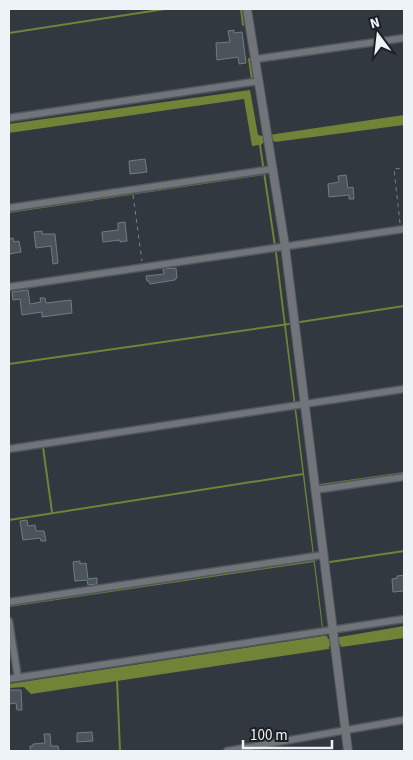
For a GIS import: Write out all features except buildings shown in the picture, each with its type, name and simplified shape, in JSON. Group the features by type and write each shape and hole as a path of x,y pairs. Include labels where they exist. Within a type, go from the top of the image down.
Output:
{"street":[{"path":"247,9 268,138 267,170 279,247 298,405 315,490 317,556 328,633 334,647 348,751"},
{"path":"256,59 404,38"},
{"path":"9,118 259,81"},
{"path":"9,208 267,170"},
{"path":"9,287 402,229"},
{"path":"9,449 404,389"},
{"path":"315,490 404,477"},
{"path":"9,602 317,556"},
{"path":"9,679 328,633 404,620"},
{"path":"9,621 18,678"},
{"path":"227,751 404,720"}],"path":[{"path":"402,229 394,170 404,168"},
{"path":"133,196 143,267"}],"shaded area":[{"path":"250,90 258,135 262,136 404,115 404,125 275,141 261,145 277,253 324,636 327,636 328,639 404,626 404,638 341,647 340,644 329,646 329,649 31,694 24,687 9,688 9,684 323,636 275,253 259,145 252,146 244,99 9,133 9,124"}],"waterway":[{"path":"9,33 165,9"},
{"path":"241,9 243,25"},
{"path":"249,59 252,79"},
{"path":"9,212 264,174"},
{"path":"300,322 404,306"},
{"path":"9,364 289,324"},
{"path":"43,447 52,512"},
{"path":"320,485 404,473"},
{"path":"9,520 303,474"},
{"path":"330,562 404,551"},
{"path":"9,606 314,561"},
{"path":"117,679 120,751"}]}
